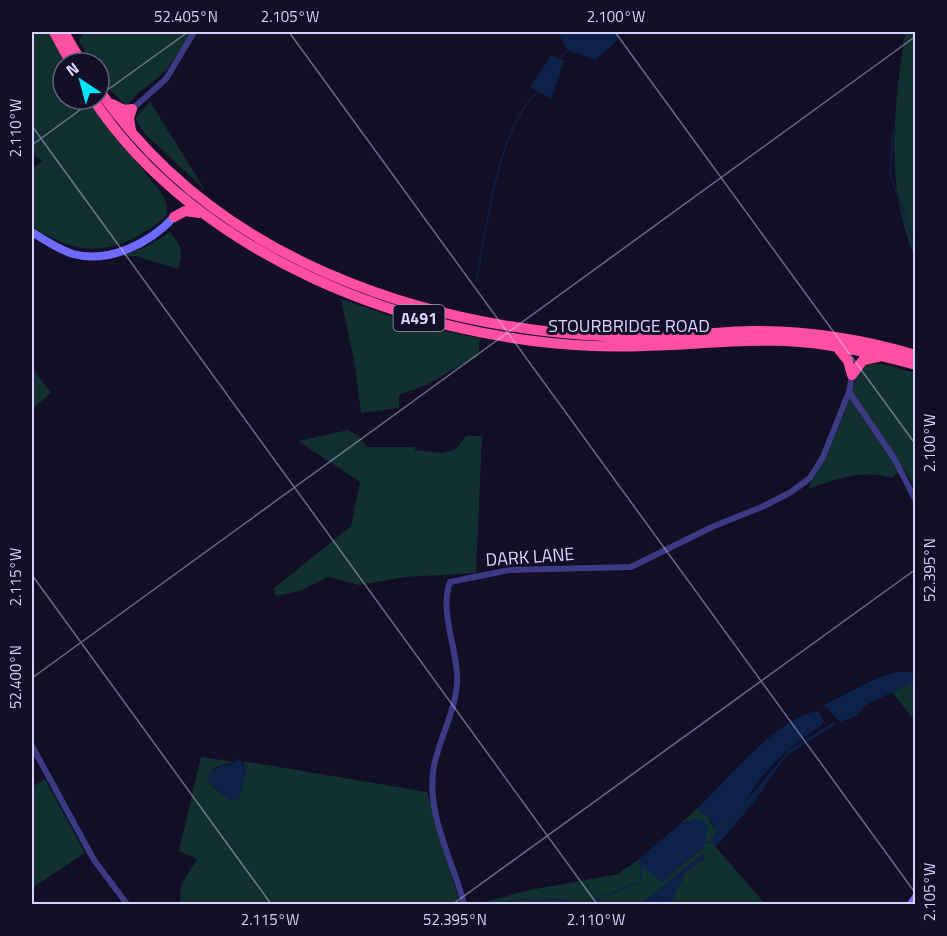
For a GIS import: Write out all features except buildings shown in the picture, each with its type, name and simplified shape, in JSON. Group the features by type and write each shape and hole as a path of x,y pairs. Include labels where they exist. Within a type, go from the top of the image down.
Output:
{"highway":[{"path":"54,32 64,51"},
{"path":"64,32 75,51"},
{"path":"111,104 124,110 132,109 129,118 132,134"},
{"name":"STOURBRIDGE ROAD","path":"111,107 132,134 183,186 226,218 261,240 328,274 440,313 532,330 621,337 751,331 797,333 868,342 915,355"},
{"name":"STOURBRIDGE ROAD","path":"102,111 132,149 177,192 236,237 320,280 376,304 435,323 480,333 546,343 593,346 786,341 836,346 915,365"},
{"path":"174,217 179,207 177,192"},
{"path":"174,217 185,211 205,215"},
{"path":"836,346 848,361 852,375"},
{"path":"852,375 863,360 884,356"}],"street":[{"path":"132,109 166,79 194,32"},
{"path":"32,232 50,244 74,254 120,252 145,242 174,217"},
{"name":"DARK LANE","path":"464,904 433,799 434,767 455,698 456,682 446,597 450,582 520,569 631,567 712,527 765,506 791,492 810,478 823,458 849,392 852,375"},
{"path":"849,392 894,458 915,501"},
{"path":"32,746 94,860 127,904"},
{"path":"911,904 915,897"}],"green space":[{"path":"32,32 50,32 60,51 51,51 51,111 96,111 163,195 167,206 166,216 126,242 97,249 67,244 43,233 32,224 32,169 42,161 32,154"},
{"path":"84,32 192,32 165,72 137,94 127,106 111,90 111,51 85,51 79,41"},
{"path":"905,32 916,32 915,258 905,230 895,174 895,118"},
{"path":"150,102 205,190 144,133 135,118"},
{"path":"170,232 181,253 178,269 136,256 122,256 148,246"},
{"path":"341,299 427,328 480,338 478,356 426,385 399,395 399,408 361,413 355,366"},
{"path":"865,363 882,364 915,373 915,489 904,469 891,478 880,475 859,475 808,489 838,430 859,367"},
{"path":"32,368 51,393 32,409"},
{"path":"348,430 359,436 367,447 415,447 415,450 442,453 455,450 466,436 482,436 476,573 405,577 359,585 328,577 299,591 276,596 273,589 351,526 360,482 298,441"},
{"path":"915,681 915,721 892,692"},
{"path":"201,757 236,762 218,766 212,770 213,787 231,801 246,769 243,761 427,792 460,904 180,904 181,885 197,859 179,851"},
{"path":"45,779 85,853 32,888 32,787"},
{"path":"699,807 699,812 708,816 714,828 737,814 715,833 714,845 765,904 670,904 686,872 705,858 703,854 641,904 476,904 530,890 618,874 639,859 642,865 662,881 703,848 695,819 680,824"}],"water":[{"path":"557,32 618,32 617,41 595,60 568,50"},
{"path":"551,55 564,61 551,99 530,87"},
{"path":"896,672 915,672 915,681 866,705 856,716 840,722 824,705 875,679"},
{"path":"818,711 824,721 822,725 789,750 834,722 836,724 786,756 753,803 716,847 711,840 717,830 736,814 716,829 708,816 699,812 699,807 754,751 787,724 803,715","holes":["789,750 746,801 770,767"]},
{"path":"239,758 246,769 242,792 237,800 231,801 207,781 219,767 231,764"},
{"path":"695,819 703,821 708,827 703,848 662,882 641,865 639,859 680,824"},
{"path":"703,854 705,858 686,872 670,904 641,904"}],"waterway":[{"path":"558,59 568,50"},
{"path":"476,281 503,155 523,109 537,92"},
{"path":"893,131 890,176 916,250"},
{"path":"705,843 711,842"},
{"path":"576,904 588,903 641,881 641,865"},
{"path":"501,904 519,899 537,898 555,899 574,904"}]}
